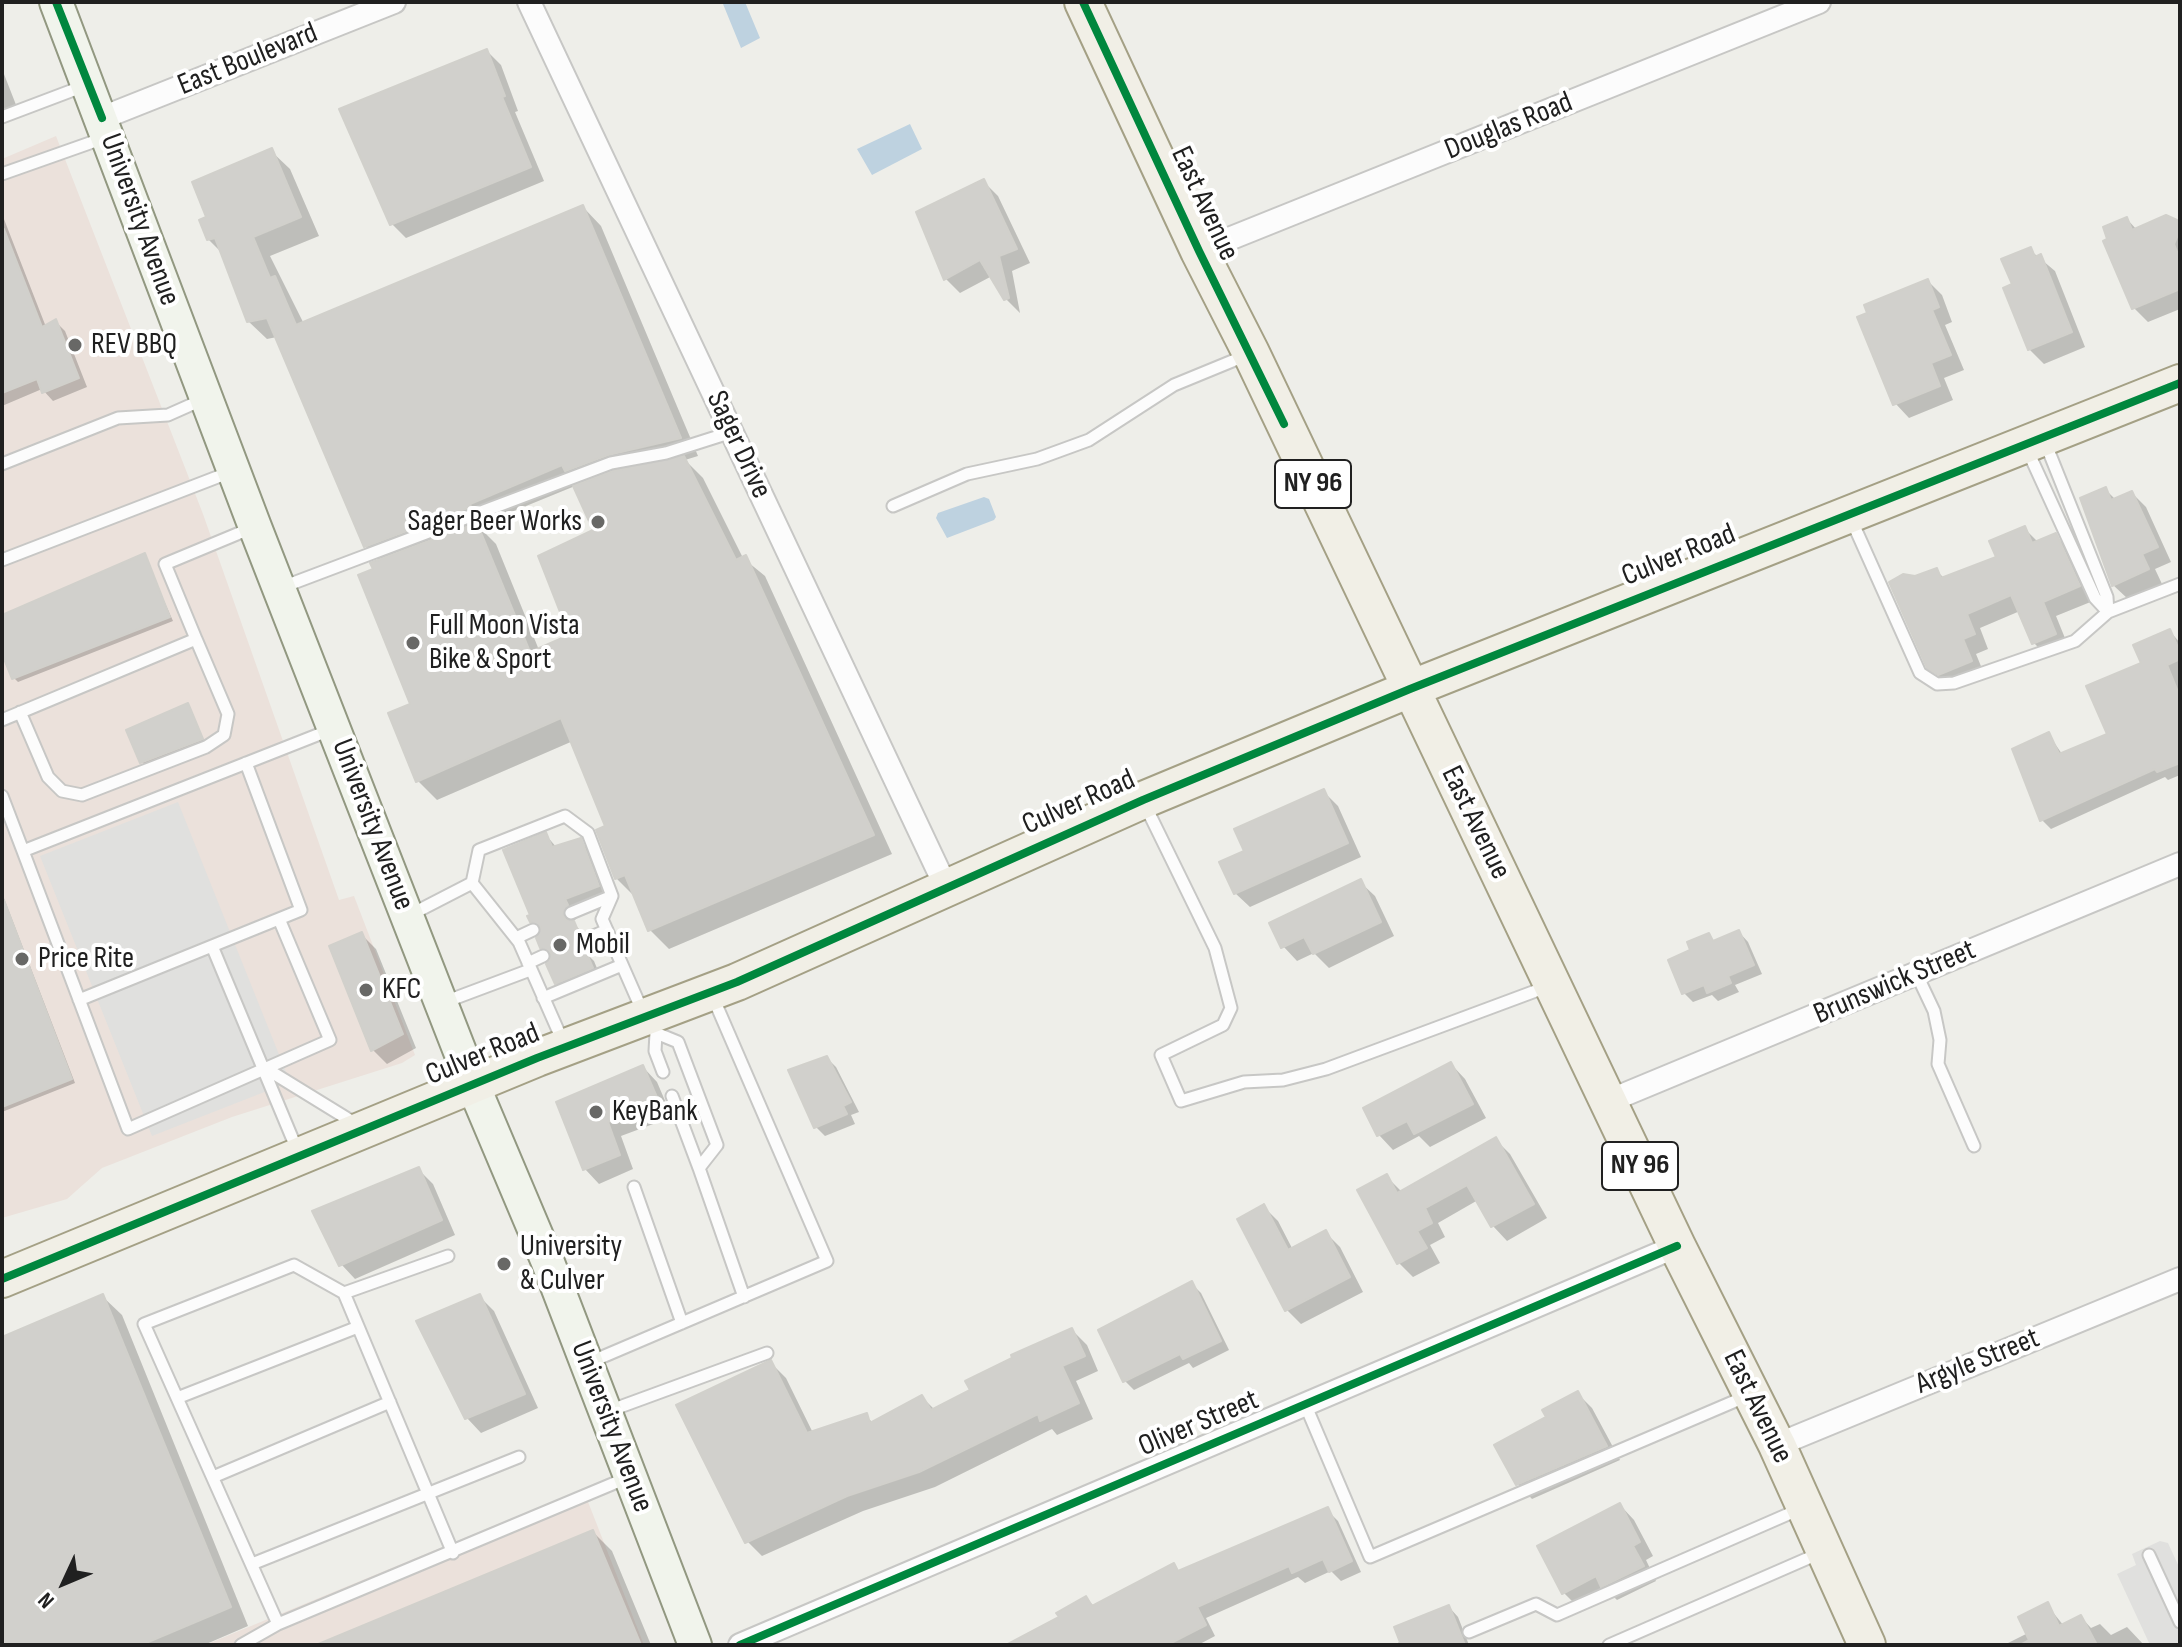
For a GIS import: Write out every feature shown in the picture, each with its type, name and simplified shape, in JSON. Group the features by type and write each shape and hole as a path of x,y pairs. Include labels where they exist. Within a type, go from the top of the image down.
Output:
{"main road":[{"name":"University Avenue","path":"56,2 233,471 473,1085 606,1412 695,1645"},
{"name":"East Avenue","path":"1083,2 1199,251 1251,353 1677,1246 1777,1445 1867,1645"},
{"name":"Culver Road","path":"2,1279 565,1048 651,1025 710,992 1143,800 1410,689 2180,383"}],"street":[{"name":"East Boulevard","path":"105,127 394,2"},
{"name":"Sager Drive","path":"529,2 947,889"},
{"name":"Douglas Road","path":"1199,251 1819,2"},
{"name":"Brunswick Street","path":"1609,1101 2180,864"},
{"name":"Oliver Street","path":"740,1645 1677,1246"},
{"name":"Argyle Street","path":"1777,1445 2180,1279"}],"lane":[{"path":"2,117 89,84"},
{"path":"2,174 105,127"},
{"path":"893,506 967,474 1037,459 1089,440 1174,385 1251,353"},
{"path":"2,464 118,418 168,415 205,399"},
{"path":"279,588 611,463 666,453 732,432"},
{"path":"2034,441 2107,597 2108,612"},
{"path":"2034,441 2095,598 2108,612"},
{"path":"2,560 233,471"},
{"path":"1849,515 1920,673 1937,684 1954,683 2075,641 2108,612 2180,584"},
{"path":"20,712 48,777 62,791 82,795 206,747 224,735 228,714 165,564 255,527"},
{"path":"2,720 196,639"},
{"path":"23,851 334,728"},
{"path":"79,1000 301,910 246,763"},
{"path":"2,797 128,1129 330,1040 279,919"},
{"path":"1143,800 1215,948 1229,997 1229,1018 1223,1025 1161,1055 1181,1101 1244,1082 1283,1080 1326,1069 1553,984"},
{"path":"472,883 479,850 565,816 588,833 612,896 602,919 651,1025 655,1051 663,1072"},
{"path":"407,916 472,883"},
{"path":"472,883 516,938 565,1048"},
{"path":"571,913 612,896"},
{"path":"516,938 533,930"},
{"path":"582,941 607,930"},
{"path":"212,946 300,1156"},
{"path":"441,1003 529,966 543,956"},
{"path":"543,998 622,965"},
{"path":"1916,973 1934,1011 1940,1040 1938,1064 1974,1146"},
{"path":"587,1364 827,1261 710,992"},
{"path":"651,1025 678,1042 717,1145 699,1168"},
{"path":"265,1068 313,1094 363,1129"},
{"path":"672,1096 744,1297"},
{"path":"634,1187 682,1323"},
{"path":"344,1293 448,1256"},
{"path":"278,1624 144,1324 294,1265 344,1293 453,1553"},
{"path":"177,1398 358,1327"},
{"path":"606,1412 767,1353"},
{"path":"1305,1404 1370,1557 1751,1394"},
{"path":"213,1477 390,1402"},
{"path":"252,1564 519,1457"},
{"path":"241,1645 278,1624 630,1476"},
{"path":"1469,1632 1536,1604 1557,1615 1804,1507"},
{"path":"1609,1645 1824,1551"},
{"path":"2149,1555 2180,1622"}],"shaded area":[{"path":"56,136 203,514 339,900 354,896 415,1055 402,1063 232,1117 102,1168 67,1199 2,1218 2,159"},
{"path":"178,802 290,1082 152,1136 40,856"},
{"path":"583,1489 644,1645 205,1645"},
{"path":"2160,1541 2168,1543 2180,1569 2180,1645 2150,1645 2117,1574 2136,1565 2132,1554"}],"water":[{"path":"745,2 760,38 741,48 723,4"},
{"path":"910,124 922,149 872,175 857,149"},
{"path":"984,497 989,499 996,517 994,520 947,538 936,518 938,513"}],"building":[{"path":"487,49 505,96 502,97 531,167 390,225 339,109"},
{"path":"272,148 301,217 253,237 270,278 275,276 296,325 583,205 681,438 608,455 565,471 562,465 470,504 471,507 364,547 267,318 247,322 215,238 207,240 199,220 206,217 192,182"},
{"path":"984,179 1017,249 999,256 1009,298 1004,300 980,260 944,280 916,212"},
{"path":"2166,215 2177,220 2180,230 2174,244 2180,259 2180,289 2132,309 2103,241 2107,239 2103,227 2127,217 2132,230"},
{"path":"4,229 42,327 56,319 79,378 42,393 37,379 2,393"},
{"path":"2031,247 2035,257 2041,254 2072,332 2028,350 2003,288 2012,284 2001,259"},
{"path":"1928,279 1939,307 1932,310 1951,355 1931,363 1940,386 1893,405 1857,317 1867,313 1864,305"},
{"path":"684,456 736,560 746,555 874,835 648,931 625,875 615,879 596,830 605,826 561,718 416,782 388,713 410,704 358,575 373,569 370,563 477,523 530,652 569,635 538,556 593,530 573,486 613,471"},
{"path":"2106,487 2111,500 2132,491 2158,547 2142,554 2149,569 2112,586 2080,498"},
{"path":"2025,526 2032,543 2056,533 2080,586 2043,602 2056,634 2032,644 2011,595 1967,614 1975,634 1963,639 1972,661 1938,675 1927,668 1889,582 1903,574 1915,576 1937,568 1941,578 1996,557 1989,541"},
{"path":"145,553 170,617 12,679 2,654 2,615"},
{"path":"2170,629 2180,652 2180,659 2167,665 2180,697 2180,763 2157,772 2155,769 2040,821 2012,749 2049,732 2059,754 2107,734 2086,686 2141,663 2133,645"},
{"path":"188,703 203,739 140,763 126,730"},
{"path":"1324,789 1348,843 1234,894 1219,862 1244,851 1234,829"},
{"path":"546,832 552,847 581,838 599,886 565,899 568,905 563,913 566,920 574,921 579,933 574,944 585,949 593,968 555,984 546,964 551,953 540,948 536,938 541,927 530,922 527,916 530,915 503,850"},
{"path":"1361,879 1381,922 1313,954 1304,937 1281,948 1269,923"},
{"path":"2,901 72,1079 2,1107"},
{"path":"1739,930 1754,965 1728,976 1731,983 1707,993 1704,985 1682,994 1668,960 1690,950 1687,942 1709,933 1713,941"},
{"name":"KFC","path":"362,932 403,1034 371,1051 329,946"},
{"path":"827,1056 851,1102 843,1106 847,1114 814,1128 788,1070"},
{"path":"1451,1062 1473,1104 1414,1134 1407,1121 1377,1136 1363,1108"},
{"name":"KeyBank","path":"643,1065 659,1102 608,1122 620,1155 583,1170 556,1102"},
{"path":"1496,1137 1534,1204 1491,1227 1467,1185 1425,1208 1432,1223 1417,1231 1427,1248 1397,1264 1357,1190 1387,1174 1397,1193"},
{"path":"419,1167 442,1220 339,1266 312,1211"},
{"path":"1264,1204 1288,1250 1326,1230 1350,1277 1285,1311 1237,1219"},
{"path":"1192,1281 1221,1341 1183,1359 1180,1354 1123,1382 1098,1330"},
{"path":"103,1294 231,1607 141,1645 2,1645 2,1337"},
{"path":"480,1294 525,1394 465,1419 416,1321"},
{"path":"1072,1328 1085,1356 1062,1366 1079,1403 1040,1421 1038,1414 919,1472 847,1496 745,1543 676,1405 771,1360 807,1433 867,1413 870,1423 922,1395 931,1410 970,1390 965,1381 1012,1358 1011,1355"},
{"path":"1578,1391 1607,1446 1516,1485 1494,1445 1546,1417 1542,1410"},
{"path":"1620,1503 1640,1542 1633,1546 1644,1566 1601,1587 1596,1576 1562,1594 1537,1546"},
{"path":"1328,1507 1352,1561 1329,1572 1323,1559 1292,1573 1289,1566 1197,1607 1206,1625 1167,1645 1006,1645 1059,1617 1056,1613 1086,1596 1092,1606 1174,1563 1178,1571"},
{"path":"593,1530 641,1645 316,1645"},
{"path":"2048,1602 2059,1626 2081,1615 2097,1645 2020,1645 2029,1640 2018,1617"},
{"path":"1449,1605 1465,1645 1401,1645 1394,1627"}],"cycle path":[{"path":"56,2 102,118"},
{"path":"1083,2 1284,424"},
{"path":"2,1279 537,1058 737,982 1143,800 1410,689 2180,383"},
{"path":"740,1645 1677,1246"}],"place":[{"name":"REV BBQ","path":"75,345"},
{"name":"Sager Beer Works","path":"598,522"},
{"name":"Full Moon Vista Bike & Sport","path":"413,643"},
{"name":"Mobil","path":"560,945"},
{"name":"Price Rite","path":"22,959"},
{"name":"KFC","path":"366,990"},
{"name":"KeyBank","path":"596,1112"},
{"name":"University & Culver","path":"504,1264"}]}
